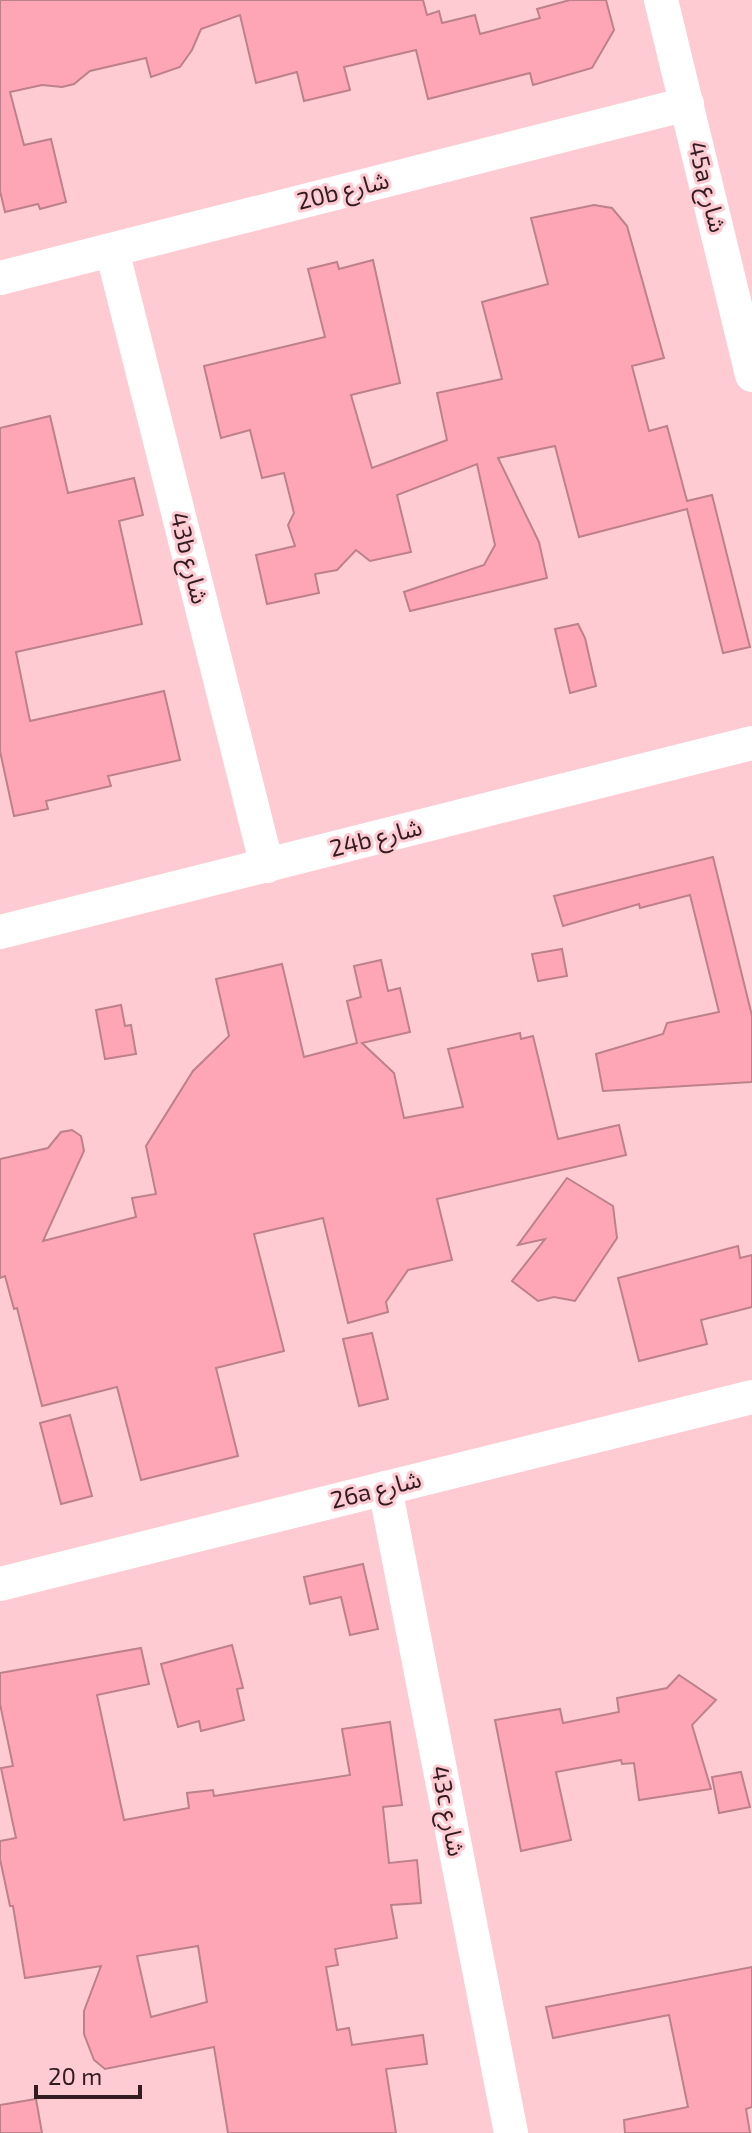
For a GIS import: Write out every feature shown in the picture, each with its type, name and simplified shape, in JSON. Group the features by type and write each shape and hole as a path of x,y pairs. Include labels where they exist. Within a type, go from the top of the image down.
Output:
{"street":[{"name":"45a شارع","path":"661,0 752,375"},
{"name":"20b شارع","path":"0,278 687,104"},
{"name":"43b شارع","path":"112,250 267,866"},
{"name":"24b شارع","path":"0,932 752,743"},
{"name":"26a شارع","path":"0,1584 752,1397"},
{"name":"43c شارع","path":"385,1488 511,2133"}],"building":[{"path":"0,0 423,0 427,15 439,11 442,23 475,15 480,34 540,18 537,9 570,0 606,0 614,30 592,68 533,85 530,73 428,99 416,50 344,67 350,90 304,101 297,72 256,83 240,15 201,29 180,67 151,77 146,58 90,71 74,84 62,87 42,85 10,92 24,145 51,139 66,202 40,209 38,204 5,212 0,191"},
{"path":"594,205 612,208 627,226 664,358 632,366 649,431 667,426 687,501 712,495 750,647 723,653 687,509 579,537 555,446 498,458 539,542 547,578 410,611 404,592 484,565 495,545 477,464 397,495 411,552 370,561 356,550 337,570 315,574 319,593 267,604 256,555 295,546 288,525 294,513 284,473 262,478 250,430 221,438 204,366 325,337 308,269 337,262 339,269 373,260 400,383 351,395 372,468 447,440 437,393 502,379 482,302 548,284 531,218"},
{"path":"50,416 68,493 134,478 143,515 119,521 142,624 16,652 30,721 164,691 180,760 108,776 111,786 46,801 48,809 14,816 0,751 0,428"},
{"path":"578,624 585,638 596,686 570,693 555,629"},
{"path":"713,857 752,1016 752,1082 603,1091 596,1054 663,1034 667,1023 719,1012 690,895 640,908 639,904 563,926 554,896"},
{"path":"562,949 567,976 538,981 532,954"},
{"path":"381,960 388,991 400,988 410,1032 362,1043 394,1073 404,1118 463,1107 448,1049 520,1033 521,1039 533,1036 558,1139 619,1125 626,1155 437,1199 452,1260 408,1270 386,1302 388,1312 348,1323 323,1218 254,1234 284,1351 216,1368 238,1456 141,1480 117,1387 42,1406 17,1308 14,1309 5,1276 0,1278 0,1159 48,1148 61,1132 72,1130 81,1136 84,1151 43,1241 136,1217 132,1198 156,1194 146,1146 193,1071 229,1036 216,979 282,964 304,1057 357,1043 347,1001 361,997 354,966"},
{"path":"121,1005 125,1026 131,1025 136,1054 105,1059 96,1010"},
{"path":"567,1178 613,1206 617,1238 575,1301 554,1297 538,1301 512,1281 545,1239 518,1245"},
{"path":"738,1246 740,1258 752,1255 752,1307 701,1320 707,1344 639,1361 618,1278"},
{"path":"372,1333 388,1399 359,1406 343,1339"},
{"path":"70,1415 92,1496 61,1504 40,1423"},
{"path":"363,1564 378,1629 350,1635 341,1597 310,1604 304,1577"},
{"path":"232,1645 243,1688 237,1689 244,1720 201,1731 199,1721 178,1727 161,1664"},
{"path":"141,1648 149,1684 97,1695 124,1820 189,1808 187,1793 213,1790 214,1796 350,1775 342,1729 390,1722 402,1805 383,1807 389,1863 417,1860 421,1903 391,1905 397,1938 335,1949 338,1965 326,1967 337,2030 349,2028 352,2045 423,2035 427,2064 386,2069 396,2133 228,2133 214,2047 105,2069 94,2060 84,2034 84,2011 101,1966 25,1978 13,1906 10,1906 0,1859 0,1841 16,1838 1,1768 13,1766 0,1704 0,1673","holes":["198,1946 207,2002 151,2017 137,1956"]},
{"path":"679,1675 716,1700 692,1725 711,1789 639,1800 634,1763 622,1764 621,1760 556,1772 571,1840 521,1851 495,1720 560,1709 563,1723 619,1712 617,1698 667,1688"},
{"path":"741,1772 750,1807 719,1813 712,1777"},
{"path":"752,1967 752,2107 746,2109 750,2133 625,2133 624,2120 688,2107 669,2015 553,2038 546,2007"},
{"path":"36,2099 42,2133 0,2133 0,2105"}]}
